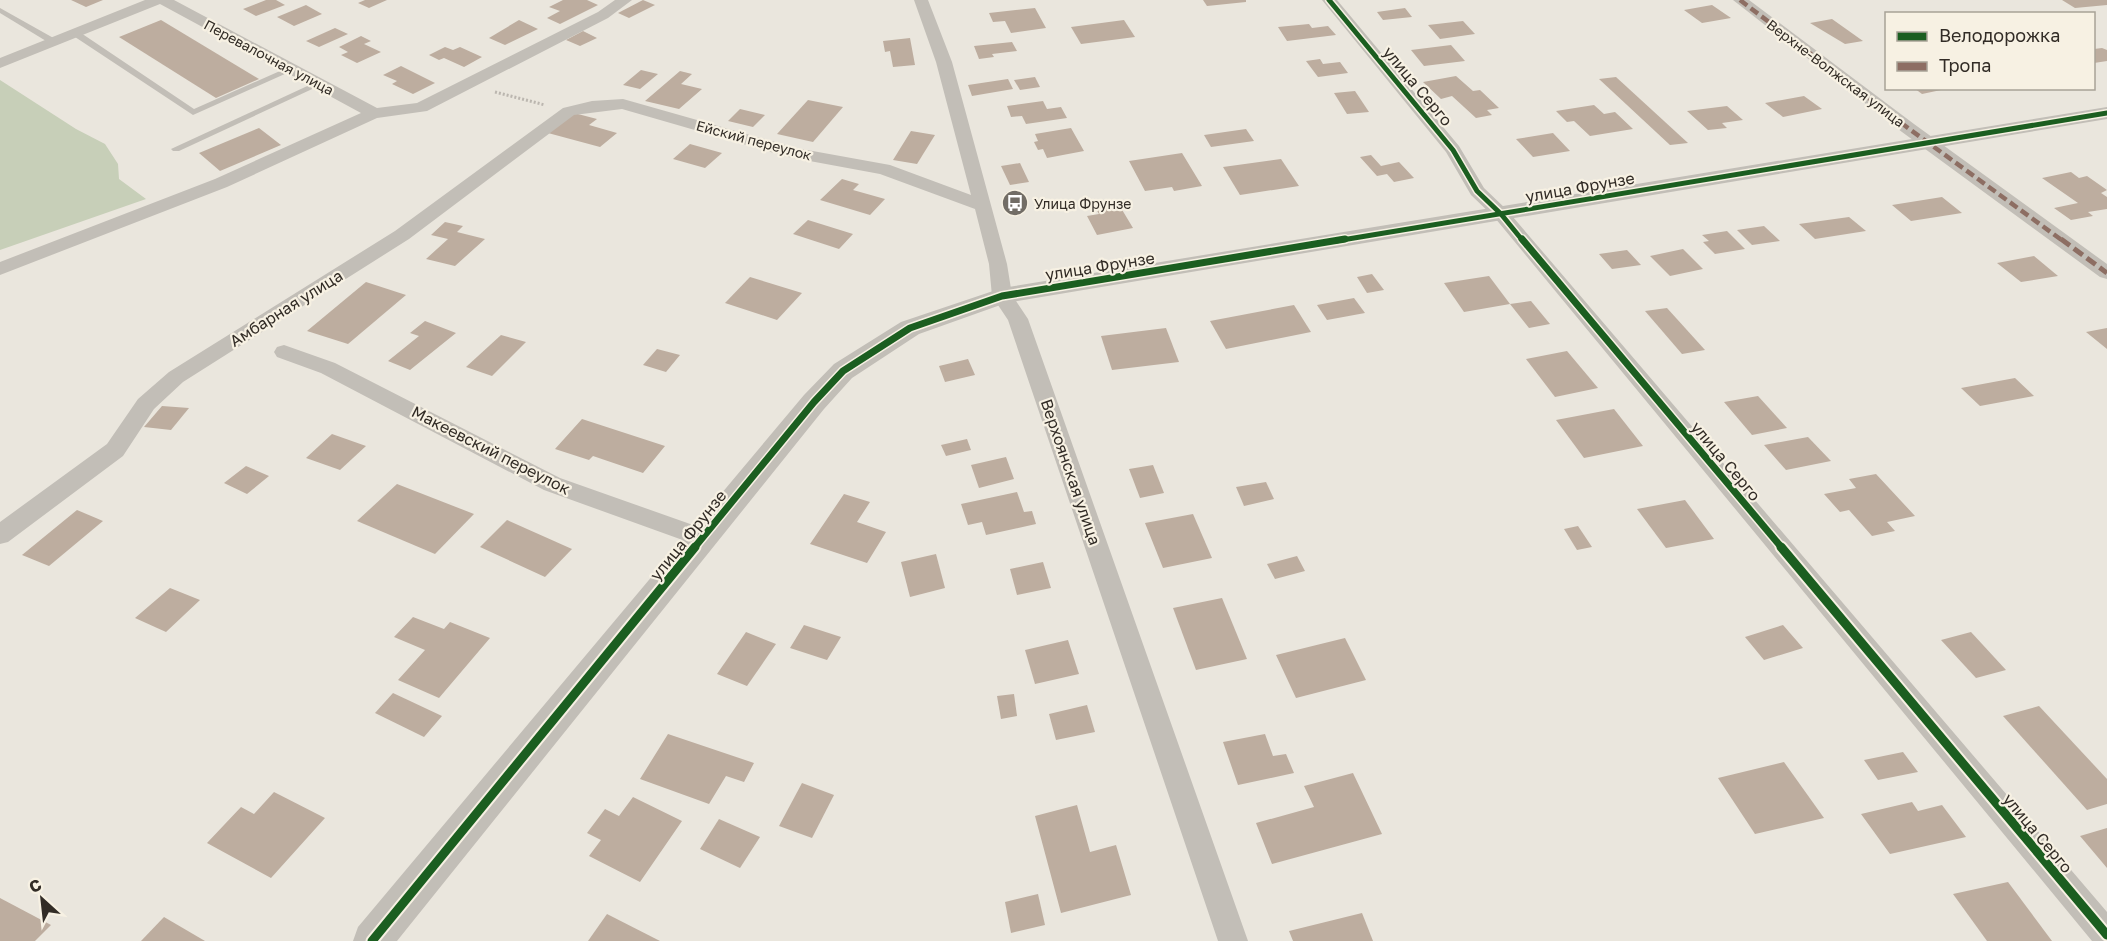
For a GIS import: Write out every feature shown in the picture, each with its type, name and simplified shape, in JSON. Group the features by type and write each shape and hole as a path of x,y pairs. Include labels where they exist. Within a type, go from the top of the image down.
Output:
{"street":[{"path":"0,63 158,0"},
{"name":"Перевалочная улица","path":"163,0 374,113"},
{"path":"0,269 220,183 374,113 422,108 603,15 625,0"},
{"name":"Верхоянская улица","path":"921,0 944,62 998,264 1002,296 1018,319 1233,941"},
{"name":"улица Серго","path":"1329,0 1453,150 1477,191 1501,214 2107,935"},
{"name":"Верхне-Волжская улица","path":"1740,0 2107,273"},
{"name":"Ейский переулок","path":"592,106 623,104 794,153 884,169 983,206"},
{"name":"Амбарная улица","path":"0,535 115,450 146,404 176,377 402,235 569,111 592,106"},
{"name":"улица Фрунзе","path":"372,941 814,402 843,371 910,328 1002,296 2107,113"},
{"name":"Макеевский переулок","path":"284,352 348,378 552,484 702,538"}],"lane":[{"path":"2,12 54,42"},
{"path":"75,33 193,112 292,69"},
{"path":"176,148 319,84"}],"path":[{"path":"510,96 534,102"}],"green space":[{"path":"0,80 76,129 105,144 118,164 119,179 146,199 0,250"}],"building":[{"path":"71,0 103,0 86,7"},
{"path":"266,0 276,0 285,5 256,16 243,9"},
{"path":"365,0 387,0 369,8 358,3"},
{"path":"563,0 587,0 598,5 560,24 547,18 560,11 549,7"},
{"path":"643,0 655,5 629,18 618,13"},
{"path":"1203,0 1246,0 1246,2 1207,6"},
{"path":"2062,0 2107,0 2107,5 2075,8"},
{"path":"306,5 322,14 294,26 277,17"},
{"path":"1712,5 1731,18 1702,23 1684,10"},
{"path":"1035,8 1046,28 1011,33 1005,21 993,22 989,13"},
{"path":"1405,8 1412,17 1383,20 1377,12"},
{"path":"1832,19 1863,41 1845,44 1810,23"},
{"path":"161,20 259,79 216,98 119,37"},
{"path":"519,20 538,29 505,45 489,38"},
{"path":"1124,20 1135,37 1081,44 1071,27"},
{"path":"1463,21 1475,34 1440,39 1428,25"},
{"path":"1309,24 1312,28 1328,26 1336,35 1287,41 1278,27"},
{"path":"335,28 348,34 319,47 306,41"},
{"path":"583,31 597,38 580,46 566,40"},
{"path":"361,36 371,41 364,44 381,52 357,63 341,55 348,52 339,47"},
{"path":"910,38 915,65 893,67 890,51 885,52 883,41"},
{"path":"1012,42 1017,51 992,54 994,57 979,59 974,46"},
{"path":"1451,45 1465,61 1424,66 1411,50"},
{"path":"445,47 453,50 460,47 482,57 464,67 444,58 439,60 429,55"},
{"path":"2095,49 2107,50 2107,61 2095,63"},
{"path":"1320,59 1323,64 1340,62 1348,73 1318,77 1306,61"},
{"path":"401,66 435,83 413,94 392,84 397,81 383,75"},
{"path":"641,70 658,74 640,89 623,85"},
{"path":"680,71 692,74 681,84 702,89 679,109 645,101"},
{"path":"1456,76 1473,91 1480,90 1499,108 1487,110 1492,115 1476,118 1452,96 1441,99 1423,82"},
{"path":"1035,77 1040,87 1020,90 1014,80"},
{"path":"1616,77 1688,143 1670,145 1599,79"},
{"path":"1008,79 1013,89 972,96 968,85"},
{"path":"1917,90 1941,90 1922,94"},
{"path":"1355,91 1369,112 1347,114 1334,93"},
{"path":"1804,96 1822,109 1783,117 1765,103"},
{"path":"808,100 843,107 813,142 777,134"},
{"path":"1043,101 1047,109 1061,107 1067,118 1026,124 1022,116 1011,117 1007,106"},
{"path":"1594,105 1604,114 1615,112 1633,129 1590,136 1574,121 1567,122 1556,111"},
{"path":"1727,106 1743,120 1722,123 1727,128 1708,130 1687,111"},
{"path":"740,109 765,115 753,127 728,121"},
{"path":"574,113 597,119 589,125 617,133 600,147 548,133"},
{"path":"259,128 281,145 220,171 199,153"},
{"path":"1071,128 1084,151 1047,158 1043,149 1038,150 1034,142 1038,141 1035,134"},
{"path":"1246,129 1254,141 1211,147 1204,135"},
{"path":"911,131 935,135 917,164 893,160"},
{"path":"1553,133 1570,151 1533,157 1516,139"},
{"path":"690,144 722,153 705,168 673,159"},
{"path":"1182,153 1202,186 1174,191 1172,187 1145,191 1129,161"},
{"path":"1371,155 1381,166 1399,162 1414,178 1394,182 1387,174 1377,176 1360,157"},
{"path":"1281,159 1299,186 1240,195 1223,167"},
{"path":"1020,163 1029,182 1010,185 1001,166"},
{"path":"2071,172 2079,178 2087,176 2107,190 2101,193 2107,197 2107,209 2088,212 2093,216 2071,220 2054,208 2078,203 2042,178"},
{"path":"842,179 859,184 853,190 885,199 870,215 820,200"},
{"path":"1942,197 1962,213 1911,221 1892,205"},
{"path":"1118,203 1133,228 1097,235 1087,216 1099,214 1095,207"},
{"path":"1849,217 1866,231 1815,239 1799,224"},
{"path":"808,220 853,234 839,249 793,234"},
{"path":"445,222 463,226 457,232 485,239 455,266 426,259 448,239 431,235"},
{"path":"1764,226 1780,241 1752,245 1737,230"},
{"path":"1727,231 1745,249 1715,254 1703,242 1709,241 1702,235"},
{"path":"1683,249 1703,269 1670,276 1650,256"},
{"path":"1627,250 1641,265 1612,269 1599,254"},
{"path":"2034,256 2058,276 2021,282 1997,263"},
{"path":"1372,274 1384,290 1367,293 1357,277"},
{"path":"1489,276 1510,304 1464,312 1444,283"},
{"path":"750,277 802,293 777,320 725,303"},
{"path":"366,282 406,295 348,344 307,331"},
{"path":"1354,298 1365,313 1327,320 1317,305"},
{"path":"1531,301 1550,324 1529,328 1510,304"},
{"path":"1294,305 1311,332 1226,349 1210,321"},
{"path":"1667,308 1705,350 1682,354 1645,311"},
{"path":"425,321 456,333 410,370 388,361 419,336 410,333"},
{"path":"1166,328 1179,362 1112,370 1101,336"},
{"path":"2107,328 2107,349 2086,332"},
{"path":"501,335 526,342 492,376 466,367"},
{"path":"657,349 680,355 666,372 643,365"},
{"path":"1567,351 1598,388 1555,397 1526,359"},
{"path":"968,359 975,375 945,382 939,366"},
{"path":"2015,378 2034,396 1980,406 1961,388"},
{"path":"1758,396 1787,428 1752,435 1724,402"},
{"path":"162,406 189,408 171,430 144,427"},
{"path":"1614,409 1643,446 1584,458 1556,420"},
{"path":"582,419 665,446 643,473 593,456 589,460 555,449"},
{"path":"332,434 366,446 340,470 306,458"},
{"path":"1808,437 1831,461 1786,470 1764,445"},
{"path":"967,439 971,450 946,456 941,445"},
{"path":"1006,457 1014,479 979,488 971,465"},
{"path":"1153,465 1164,493 1140,498 1129,469"},
{"path":"246,466 269,476 247,494 224,483"},
{"path":"1876,474 1915,516 1887,522 1895,531 1872,536 1849,510 1840,512 1824,494 1856,488 1849,479"},
{"path":"1266,482 1274,499 1244,506 1236,487"},
{"path":"397,484 474,514 435,554 357,521"},
{"path":"1017,492 1024,512 1032,511 1036,524 986,535 982,522 968,525 961,504"},
{"path":"844,494 870,502 857,522 886,532 867,563 810,544"},
{"path":"1685,500 1714,539 1666,548 1637,509"},
{"path":"77,510 103,521 49,566 22,555"},
{"path":"1193,514 1212,558 1163,568 1145,523"},
{"path":"507,520 572,549 545,577 480,547"},
{"path":"1578,526 1592,547 1577,550 1564,529"},
{"path":"936,554 945,588 910,597 901,562"},
{"path":"1297,556 1305,571 1275,579 1267,564"},
{"path":"1043,562 1051,588 1017,595 1010,569"},
{"path":"170,588 200,600 166,632 135,618"},
{"path":"1222,598 1247,659 1196,670 1173,608"},
{"path":"413,617 444,629 450,622 490,638 439,698 398,680 425,650 394,637"},
{"path":"804,625 841,637 827,660 790,648"},
{"path":"1783,625 1803,648 1764,660 1745,637"},
{"path":"746,632 776,644 747,686 717,674"},
{"path":"1971,632 2006,670 1976,678 1941,640"},
{"path":"1345,638 1366,680 1296,698 1276,655"},
{"path":"1068,640 1079,674 1035,684 1025,650"},
{"path":"393,693 442,716 424,737 375,713"},
{"path":"1014,694 1017,716 1001,719 997,696"},
{"path":"1087,705 1095,732 1056,740 1049,714"},
{"path":"2039,706 2107,779 2107,804 2087,810 2003,716"},
{"path":"668,734 754,763 744,782 726,776 709,804 640,779"},
{"path":"1265,734 1273,756 1286,754 1294,773 1238,785 1223,742"},
{"path":"1903,752 1918,772 1878,780 1864,760"},
{"path":"1784,762 1824,818 1755,834 1718,778"},
{"path":"1353,773 1382,834 1272,864 1256,823 1314,807 1304,786"},
{"path":"802,783 834,795 812,838 779,826"},
{"path":"274,792 325,818 271,878 207,843 241,807 254,814"},
{"path":"633,797 682,821 640,882 589,856 601,840 587,833 605,809 619,816"},
{"path":"1912,802 1918,811 1942,805 1966,837 1890,854 1861,814"},
{"path":"1077,805 1090,852 1116,845 1131,895 1061,913 1035,816"},
{"path":"719,819 760,837 740,868 700,849"},
{"path":"2107,828 2107,868 2080,836"},
{"path":"2008,882 2052,941 1987,941 1953,894"},
{"path":"1038,894 1045,925 1011,933 1005,902"},
{"path":"0,898 51,925 35,941 0,941"},
{"path":"1362,913 1373,941 1293,941 1289,931"},
{"path":"607,914 660,941 588,941"},
{"path":"164,917 205,941 141,941"}],"marked path":[{"path":"1740,0 1908,128 2107,273"}],"cycle path":[{"path":"1329,0 1453,150 1477,191 1501,214 2107,935"},
{"path":"372,941 814,402 843,371 910,328 1002,296 2107,113"}],"place":[{"name":"Улица Фрунзе","path":"1015,203"}]}
